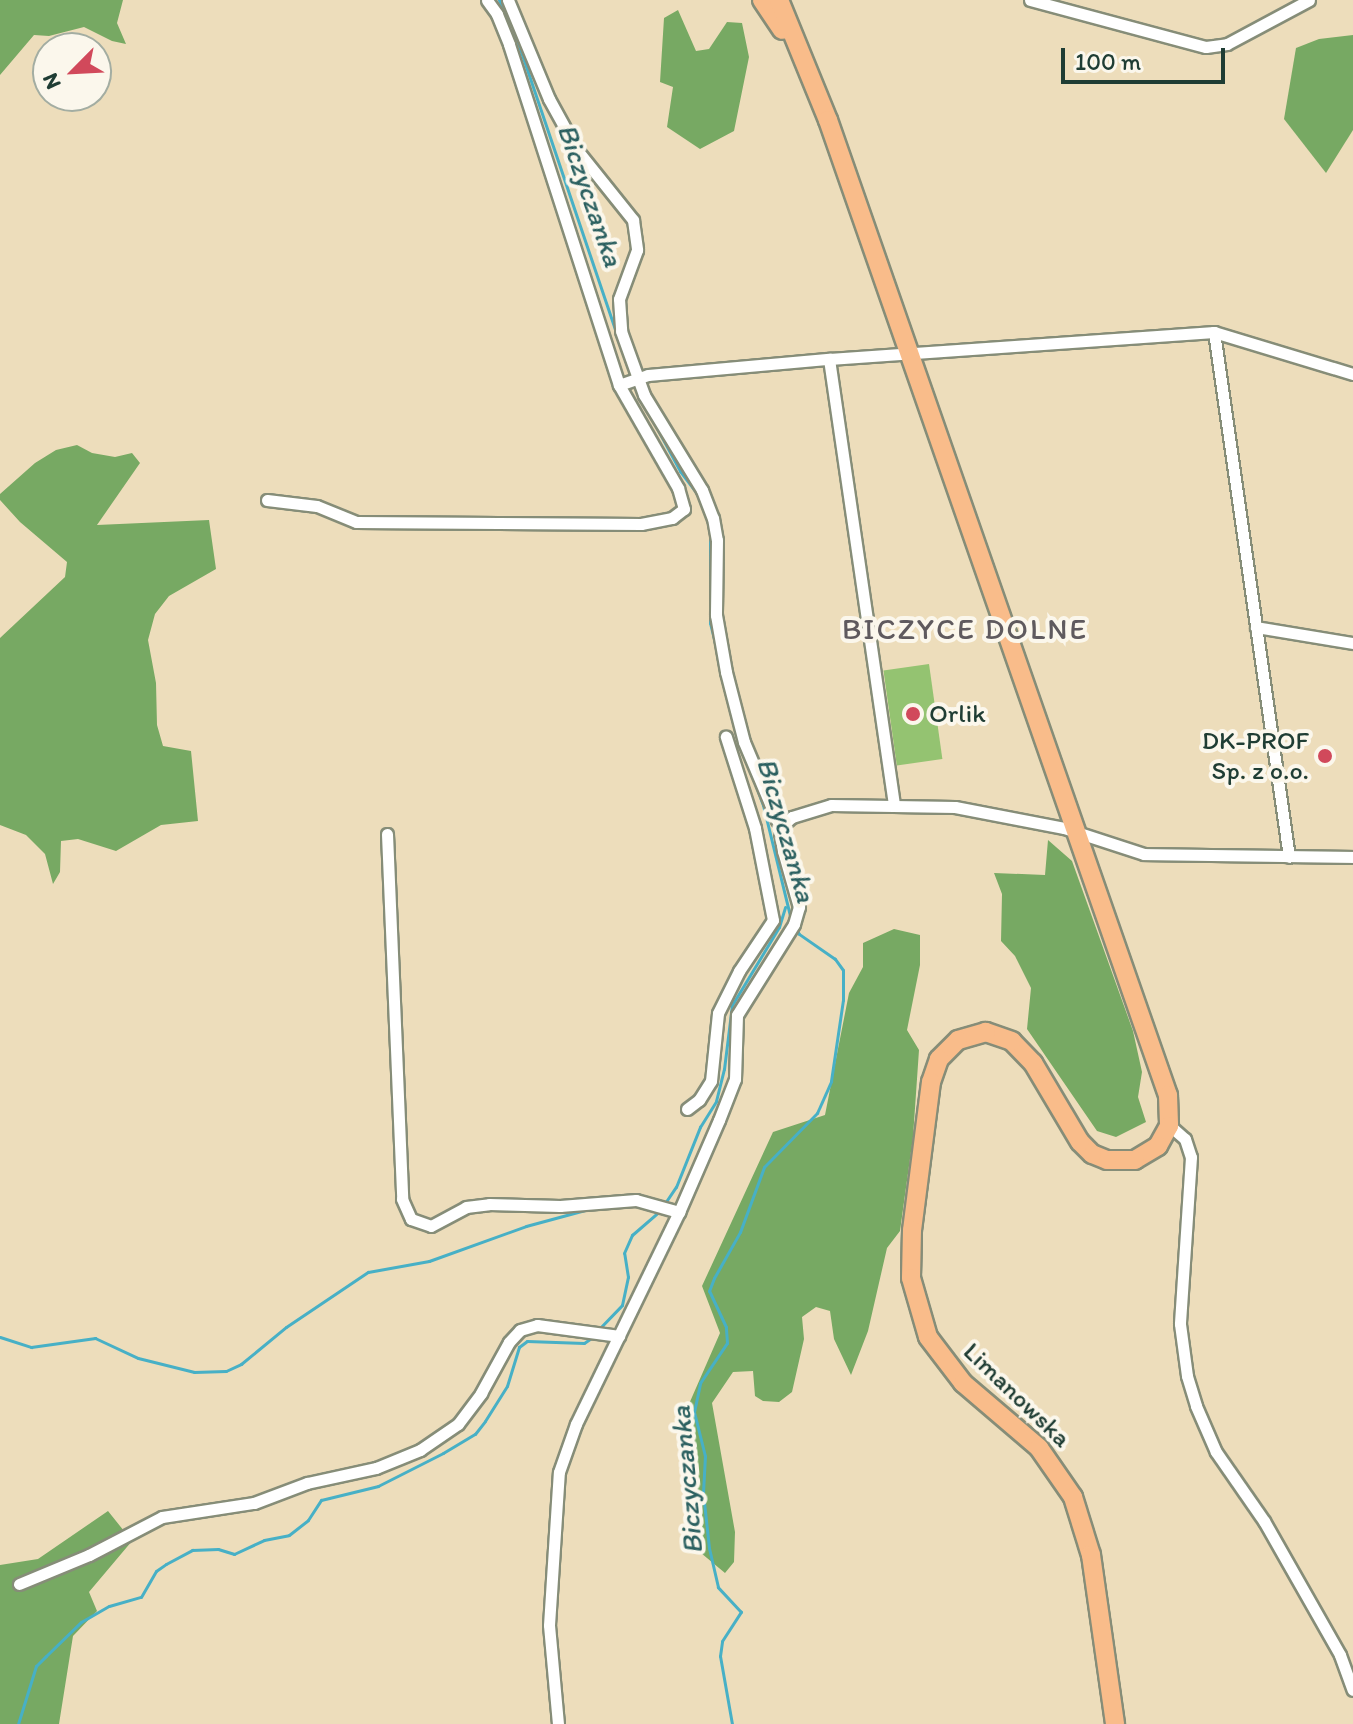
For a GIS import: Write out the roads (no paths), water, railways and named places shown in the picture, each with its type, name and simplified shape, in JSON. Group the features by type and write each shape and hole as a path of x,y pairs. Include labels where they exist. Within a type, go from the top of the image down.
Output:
{"main road":[{"path":"754,0 762,0 802,59"},
{"path":"779,0 825,112 1166,1086 1169,1125"},
{"name":"Limanowska","path":"1115,1724 1091,1555 1073,1497 1039,1448 953,1372 921,1319 911,1259 921,1148 928,1092 937,1064 954,1043 980,1032 1002,1036 1023,1051 1075,1135 1097,1156 1118,1162 1140,1159 1158,1146 1169,1125"}],"street":[{"path":"267,500 317,506 356,522 641,524 672,518 684,509 678,488 619,385 509,44 497,14 487,0"},
{"path":"508,0 549,99 577,150 633,220 637,250 619,299 619,313 637,377 713,518 717,540 716,615 726,672 770,825 773,920 739,971 718,1013 711,1081 699,1100 687,1109"},
{"path":"1030,0 1206,47 1227,44 1309,0"},
{"path":"619,385 637,377 829,359 1214,332 1353,374"},
{"path":"1214,332 1289,857"},
{"path":"829,359 894,804"},
{"path":"1256,627 1353,643"},
{"path":"558,1724 549,1625 559,1472 576,1424 679,1212 735,1079 737,1015 792,928 799,907 780,833 770,825 726,737"},
{"path":"770,825 831,805 955,807 1077,831 1144,854 1353,857"},
{"path":"387,834 402,1199 411,1219 431,1226 466,1207 489,1204 560,1206 636,1200 679,1212"},
{"path":"718,1013 737,1015"},
{"path":"1169,1125 1185,1139 1191,1157 1180,1324 1187,1376 1196,1406 1216,1452 1264,1521 1340,1655 1353,1690"},
{"path":"19,1584 89,1555 162,1517 254,1503 307,1483 364,1471 400,1459 438,1440 458,1424 481,1393 509,1342 520,1330 537,1325 619,1336"}],"waterway":[{"name":"Biczyczanka","path":"499,0 513,28 631,377"},
{"name":"Biczyczanka","path":"633,384 680,471 700,498"},
{"name":"Biczyczanka","path":"710,531 710,623 717,651"},
{"name":"Biczyczanka","path":"747,762 763,805 791,920"},
{"path":"663,1206 676,1187 700,1127 716,1101 724,1069 732,1005 779,927 785,907"},
{"name":"Biczyczanka","path":"732,1724 720,1656 722,1641 741,1612 718,1587 709,1548 703,1493 705,1456 694,1412 700,1383 727,1343 726,1327 709,1291 714,1278 740,1232 764,1167 817,1113 831,1081 843,1000 843,970 835,959 799,934 795,927"},
{"path":"0,1337 31,1347 95,1338 138,1358 194,1372 226,1371 241,1364 286,1327 368,1272 429,1261 526,1226 589,1209"},
{"path":"597,1331 622,1305 628,1277 624,1253 632,1235 658,1212"},
{"path":"18,1724 36,1666 81,1622 109,1606 141,1597 156,1571 166,1564 192,1550 218,1549 234,1554 264,1540 289,1535 308,1520 321,1500 378,1486 475,1434 507,1386 519,1347 527,1341 584,1343 593,1337"}],"place":[{"name":"Orlik","path":"913,714"},
{"name":"DK-PROF Sp. z o.o.","path":"1325,756"}],"district":[{"name":"BICZYCE DOLNE","path":"965,629"}]}
